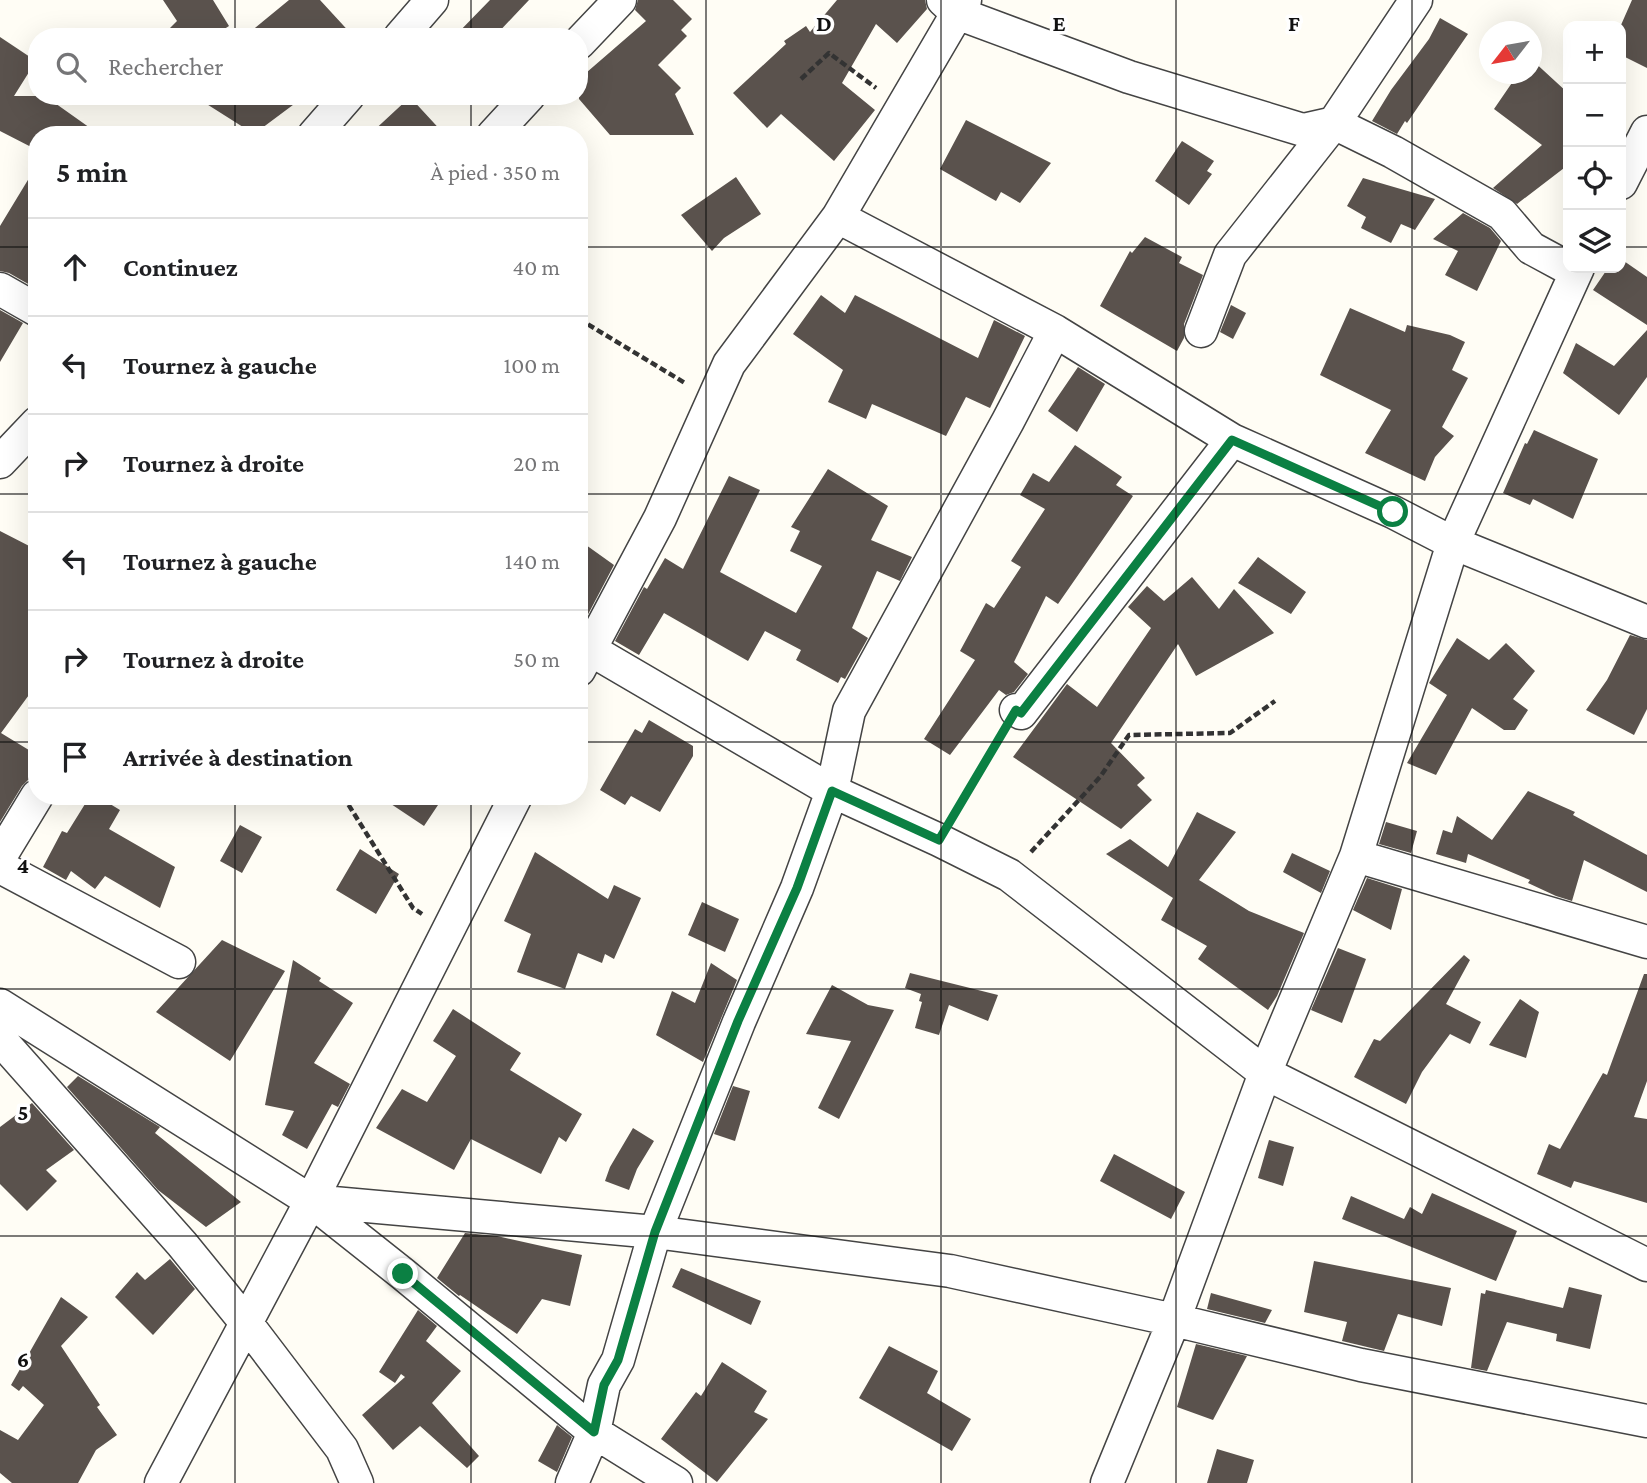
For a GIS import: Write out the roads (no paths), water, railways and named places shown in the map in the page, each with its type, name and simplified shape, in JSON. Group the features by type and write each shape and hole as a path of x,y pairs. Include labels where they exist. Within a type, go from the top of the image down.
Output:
{"street":[{"path":"408,28 432,0"},
{"path":"588,34 620,0"},
{"path":"1201,331 1230,255 1334,123 1416,0"},
{"path":"588,645 660,518 729,364 838,217 902,108 955,4 1129,76 1303,130 1334,123 1393,152 1502,214 1531,248 1563,264"},
{"path":"322,126 340,105"},
{"path":"501,126 521,105"},
{"path":"1626,173 1647,132"},
{"path":"838,217 1055,331 1232,440 1393,512 1453,543 1647,622"},
{"path":"1107,1483 1174,1320 1265,1073 1356,856 1453,543 1571,273"},
{"path":"0,289 28,305"},
{"path":"572,1483 594,1432 604,1385 618,1360 655,1232 738,1021 797,888 832,791 849,711 1055,331"},
{"path":"0,462 28,432"},
{"path":"1016,710 1021,713 1232,440"},
{"path":"588,657 832,791 1009,875 1265,1073 1647,1265"},
{"path":"0,858 32,805"},
{"path":"161,1483 311,1201 511,805"},
{"path":"1356,856 1647,942"},
{"path":"0,867 179,962"},
{"path":"0,1005 311,1201 594,1432 676,1483"},
{"path":"0,1039 182,1244 247,1324 342,1449 357,1483"},
{"path":"311,1201 655,1232 950,1271 1174,1320 1361,1365 1647,1421"}]}
